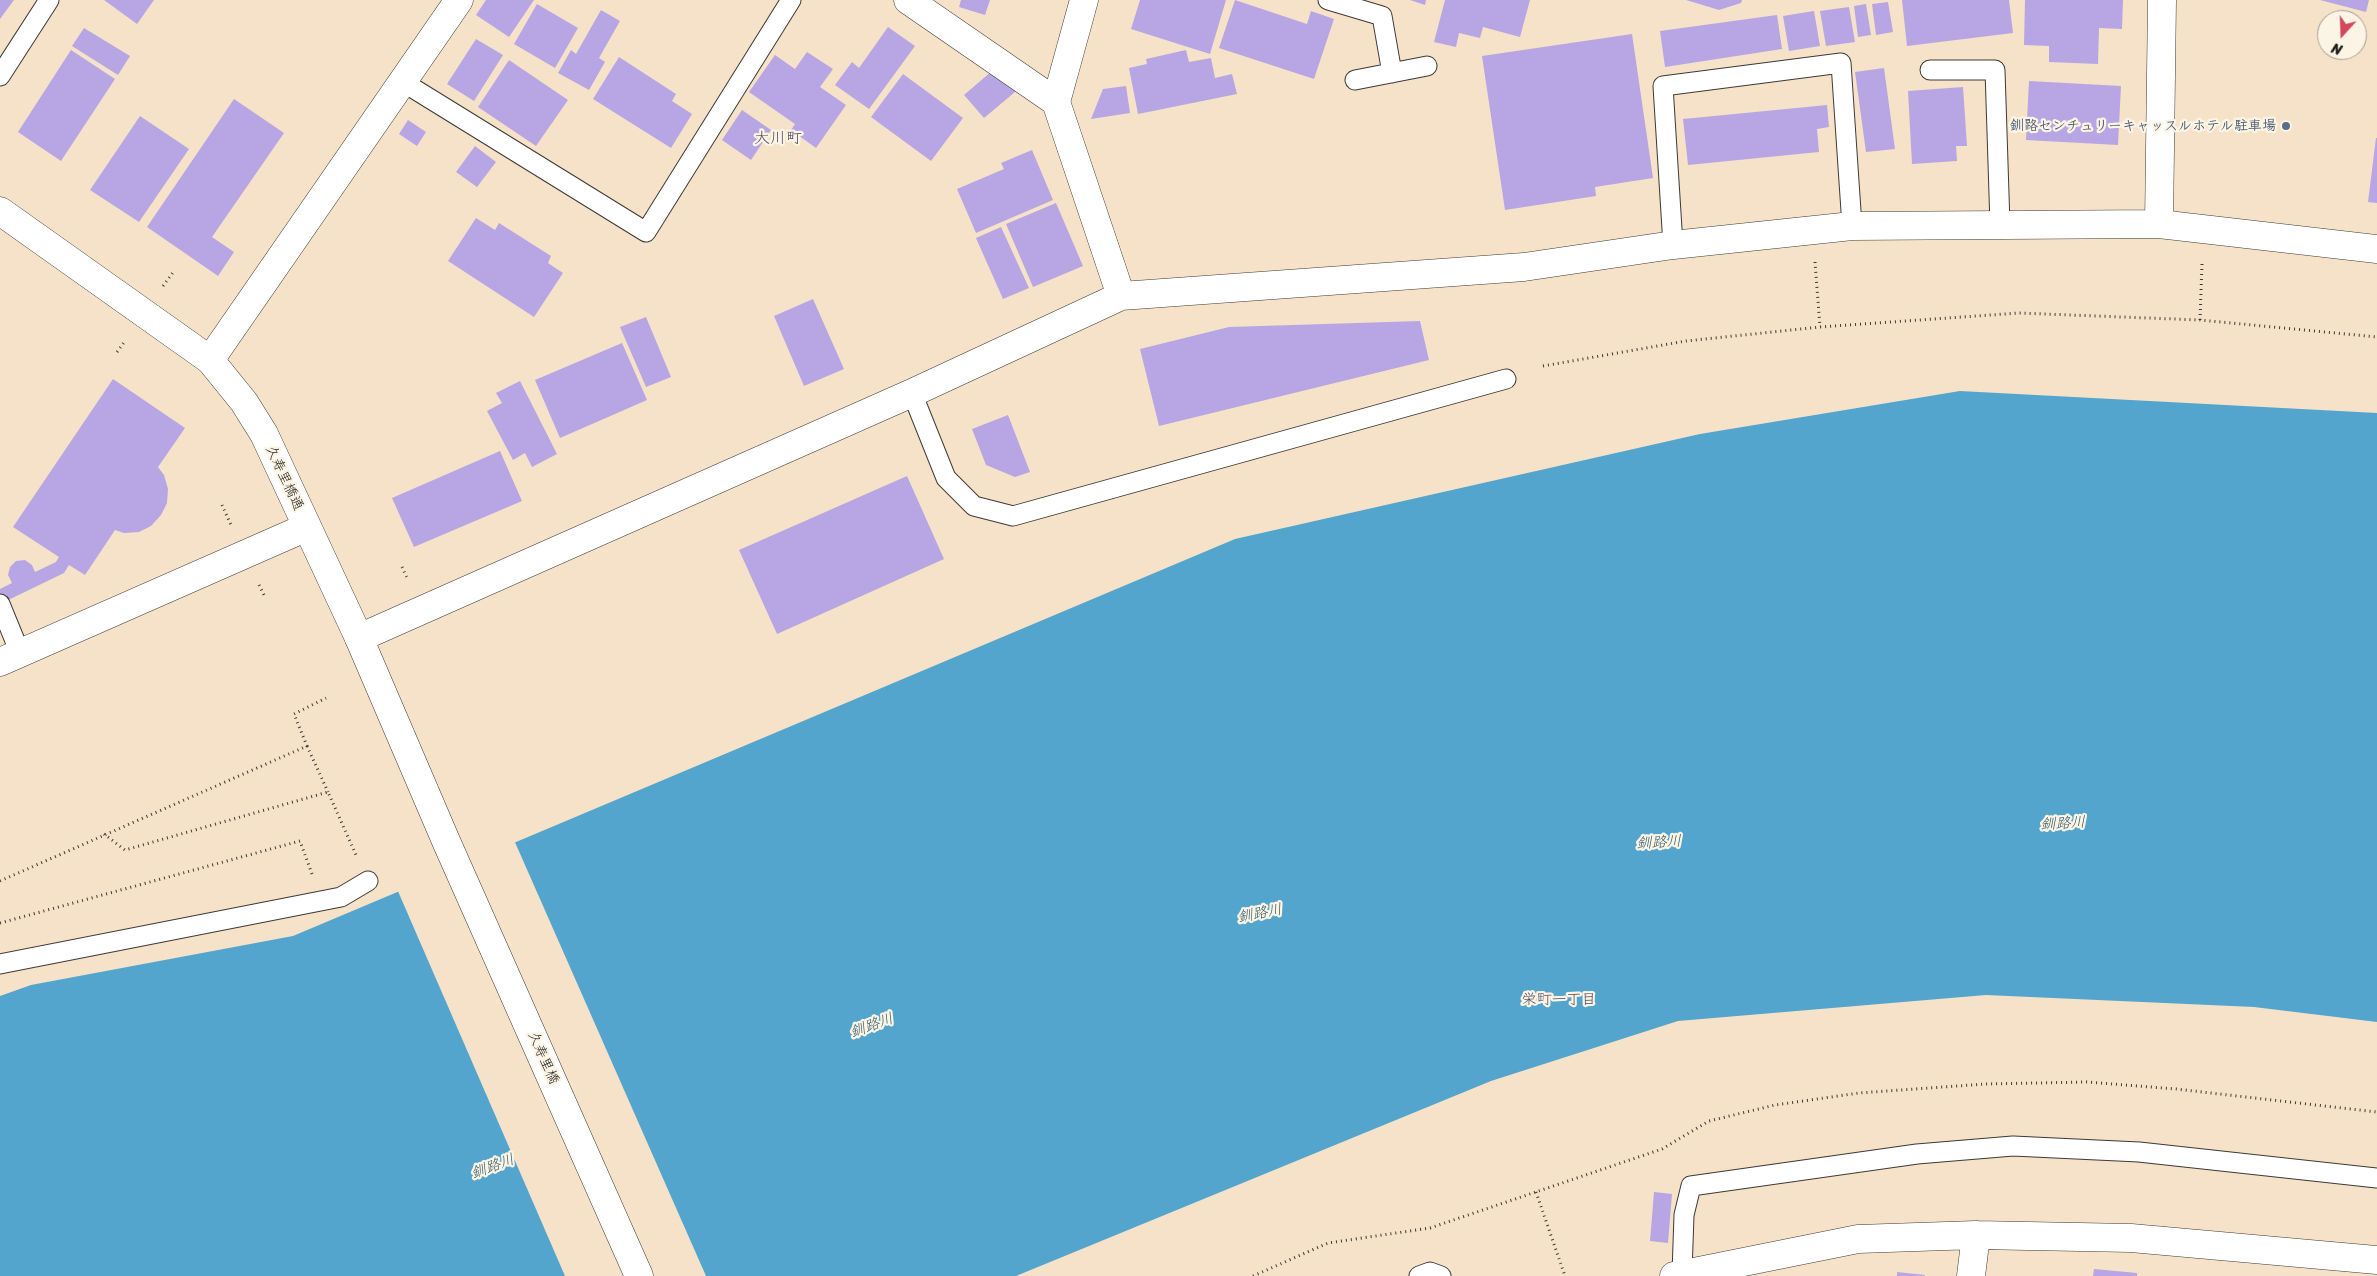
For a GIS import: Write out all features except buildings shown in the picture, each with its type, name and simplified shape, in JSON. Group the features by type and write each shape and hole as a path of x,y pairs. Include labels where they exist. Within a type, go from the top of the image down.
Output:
{"street":[{"path":"210,360 459,0"},
{"path":"908,0 1056,102"},
{"path":"1084,0 1056,102 1121,296"},
{"path":"2159,224 2162,0"},
{"name":"久寿里橋通","path":"0,211 210,360 244,402 264,434 359,638 446,841"},
{"path":"359,638 912,393 1121,296 1524,267 1673,245 1852,226 2159,224 2377,249"},
{"path":"10,657 307,527"},
{"name":"久寿里橋","path":"446,841 639,1276"},
{"path":"1678,1275 1858,1239 1976,1235 2131,1238 2368,1265"},
{"path":"1971,1276 1976,1235"}],"lane":[{"path":"0,76 49,0"},
{"path":"403,82 646,232 790,0"},
{"path":"1328,0 1382,16 1392,73"},
{"path":"1673,245 1663,86 1841,63 1852,226"},
{"path":"1355,80 1428,66"},
{"path":"1930,70 1995,70 2000,225"},
{"path":"912,393 946,478 974,506 1013,516 1506,379"},
{"path":"0,604 10,657"},
{"path":"0,964 341,897 368,881"},
{"path":"1678,1275 1684,1215 1692,1186 1917,1154 2013,1146 2139,1152 2377,1178"},
{"path":"1419,1276 1430,1272 1441,1276"}],"path":[{"path":"2200,320 2203,257"},
{"path":"1814,258 1820,327"},
{"path":"1543,366 1686,341 1820,327 2019,313 2200,320 2377,337"},
{"path":"326,698 294,714 368,881"},
{"path":"0,881 103,834 307,746"},
{"path":"103,834 125,850 328,792"},
{"path":"0,923 300,841 323,900"},
{"path":"1536,1192 1565,1276"}],"water":[{"name":"釧路川","path":"1960,391 2377,413 2377,1022 2254,1007 1986,995 1678,1021 1491,1081 1016,1276 0,1276 0,996 31,985 293,936 1235,539 1700,434"}],"pier":[{"path":"514,840 706,1276 565,1276 397,889"}],"place":[{"name":"釧路センチュリーキャッスルホテル駐車場","path":"2286,126"}],"district":[{"name":"大川町","path":"778,139"},
{"name":"栄町一丁目","path":"1559,1000"}]}
